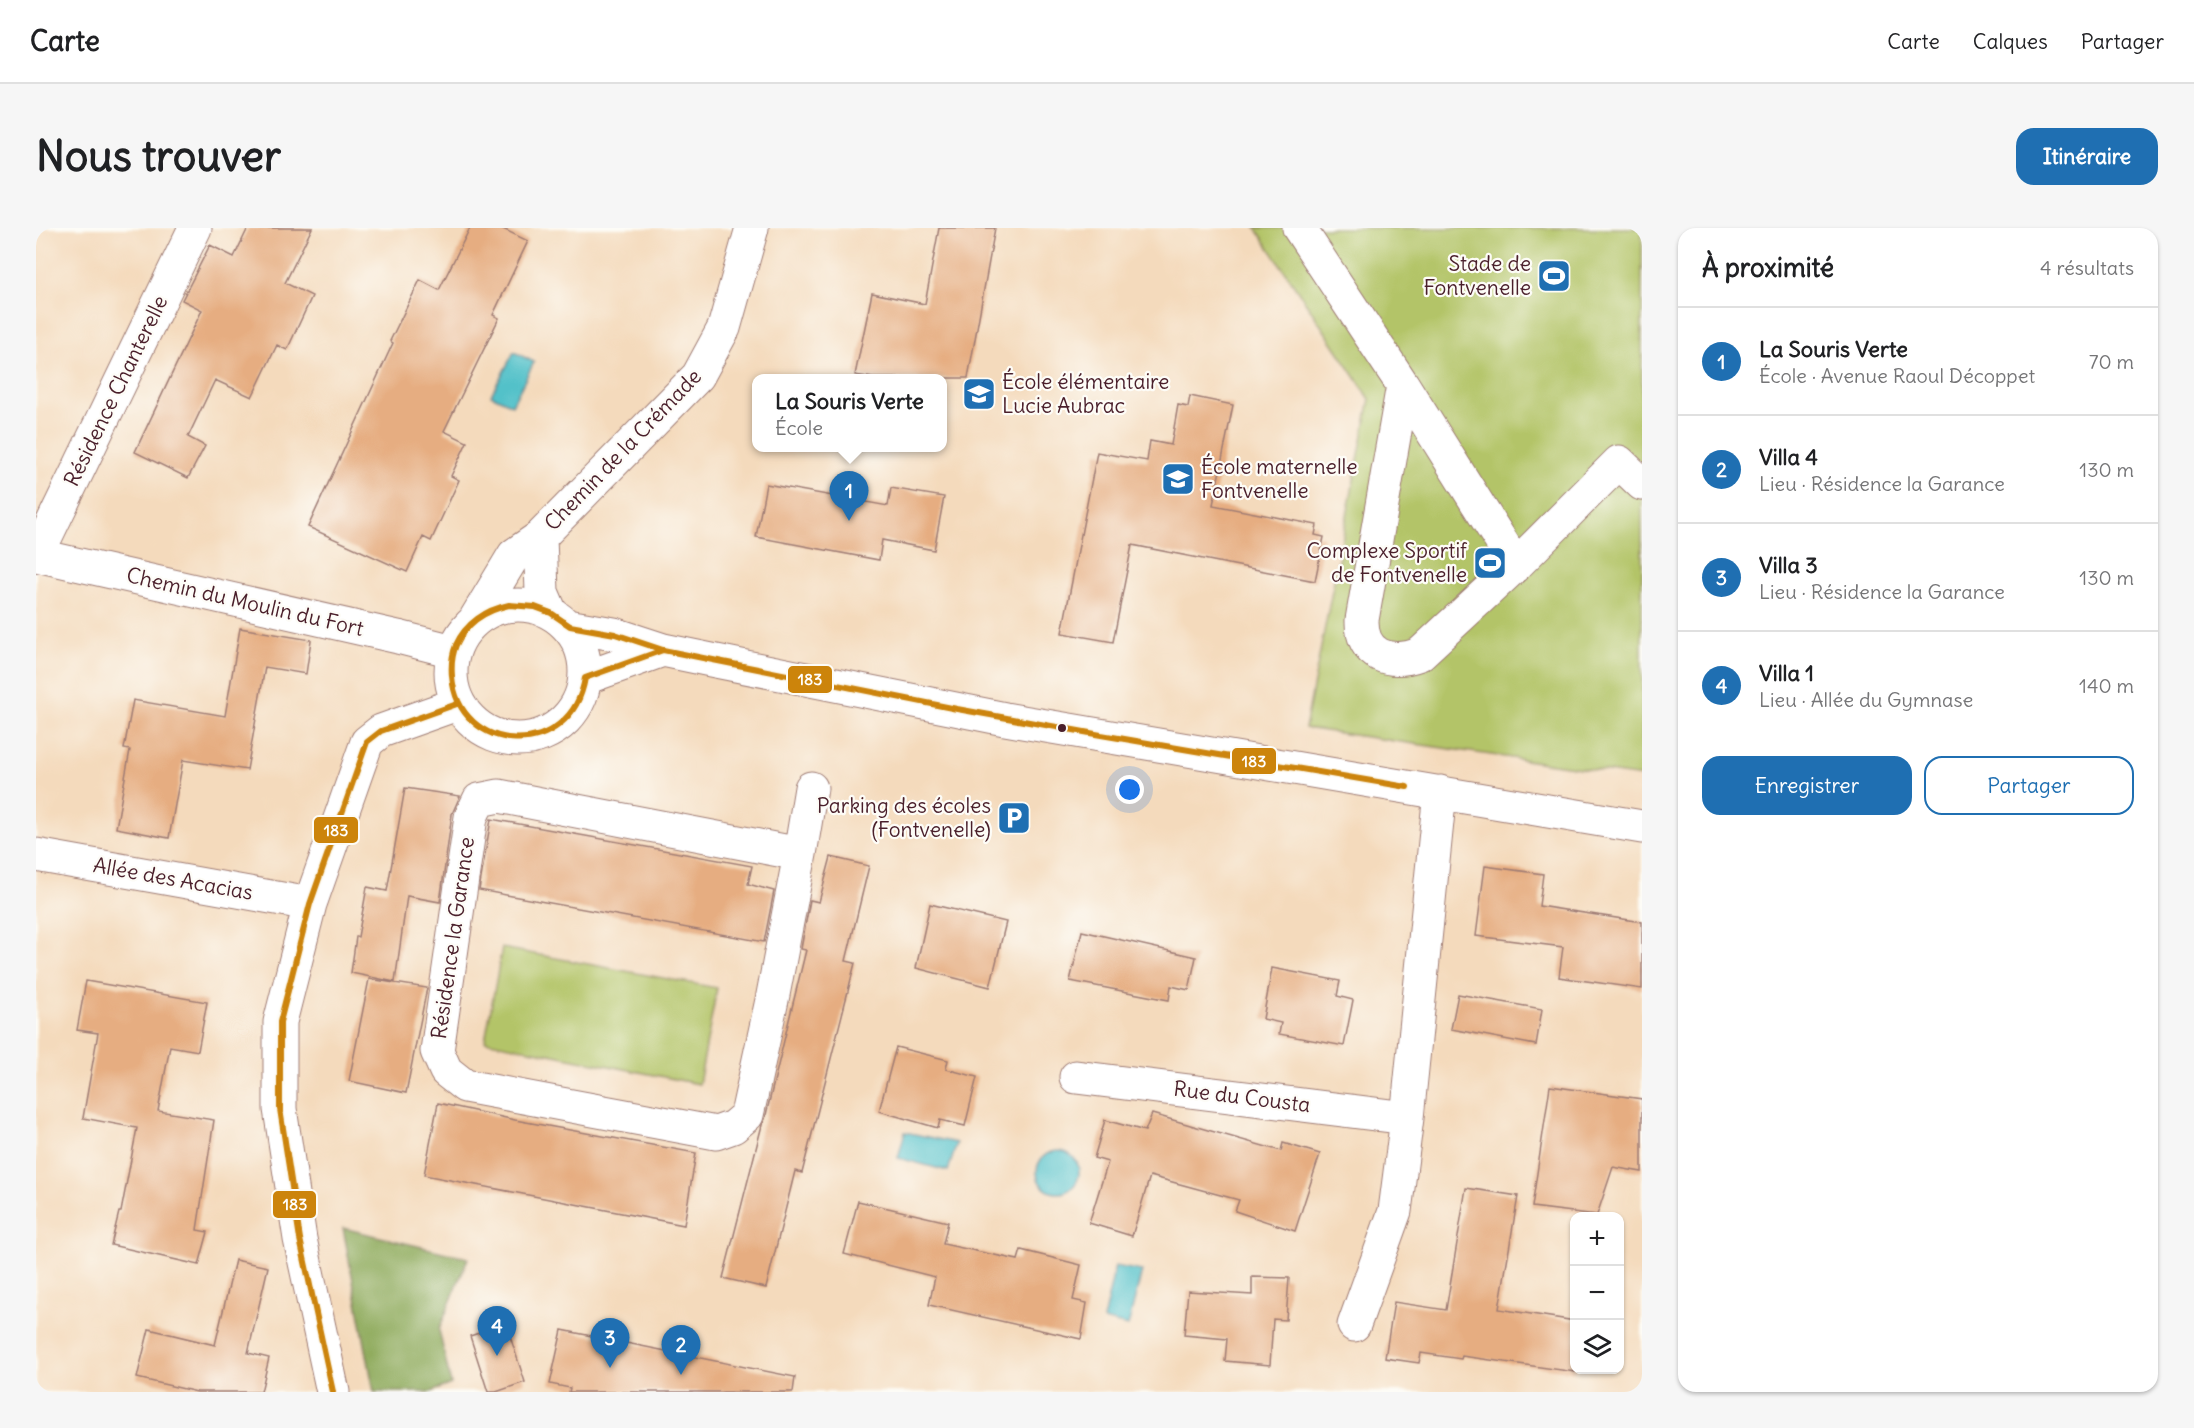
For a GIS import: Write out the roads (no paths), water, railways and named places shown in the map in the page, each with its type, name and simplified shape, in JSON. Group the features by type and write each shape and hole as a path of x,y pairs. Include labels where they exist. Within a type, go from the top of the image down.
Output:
{"street":[{"name":"Résidence Chanterelle","path":"37,555 195,228"},
{"name":"Chemin de la Crémade","path":"476,618 514,555 540,537 698,376 724,328 752,228"},
{"path":"1299,228 1403,385 1516,565"},
{"path":"1403,385 1362,620 1362,634 1369,646 1379,655 1391,659 1408,659 1420,654 1516,565 1619,462 1642,484"},
{"name":"Chemin de la Crémade","path":"540,537 542,592 559,619"},
{"name":"Chemin du Moulin du Fort","path":"37,555 453,651"},
{"path":"559,619 578,642 584,659 585,678 579,700 566,719 549,732 529,739 507,739 487,733 470,721 458,704 450,678 453,651 462,633 476,618 500,606 526,605 559,619 663,650 1005,719 1642,827"},
{"path":"585,678 663,650"},
{"path":"333,1392 300,1239 280,1109 280,1022 310,904 367,742 381,731 458,704"},
{"name":"Résidence la Garance","path":"800,854 499,796 479,800 471,817 436,1051 446,1071 465,1086 716,1133 733,1127 747,1115 772,1000 800,854 811,788"},
{"path":"1354,1325 1395,1211 1407,1118 1440,792"},
{"name":"Allée des Acacias","path":"36,855 310,904"},
{"name":"Rue du Cousta","path":"1076,1077 1407,1118"}],"water":[{"path":"514,352 534,362 512,405 491,395"},
{"path":"905,1132 957,1143 948,1171 898,1158"},
{"path":"1058,1151 1066,1152 1073,1157 1078,1164 1078,1180 1073,1187 1066,1192 1058,1193 1050,1192 1043,1187 1038,1180 1037,1172 1038,1164 1043,1157 1050,1152"},
{"path":"1115,1266 1142,1271 1128,1326 1103,1320"}],"place":[{"name":"Stade de Fontvenelle","path":"1554,276"},
{"name":"École élémentaire Lucie Aubrac","path":"979,394"},
{"name":"École maternelle Fontvenelle","path":"1178,479"},
{"name":"La Souris Verte","path":"849,521"},
{"name":"Complexe Sportif de Fontvenelle","path":"1490,563"},
{"name":"Parking des écoles (Fontvenelle)","path":"1014,818"},
{"name":"Villa 1","path":"497,1356"},
{"name":"Villa 3","path":"610,1368"},
{"name":"Villa 4","path":"681,1375"}]}
